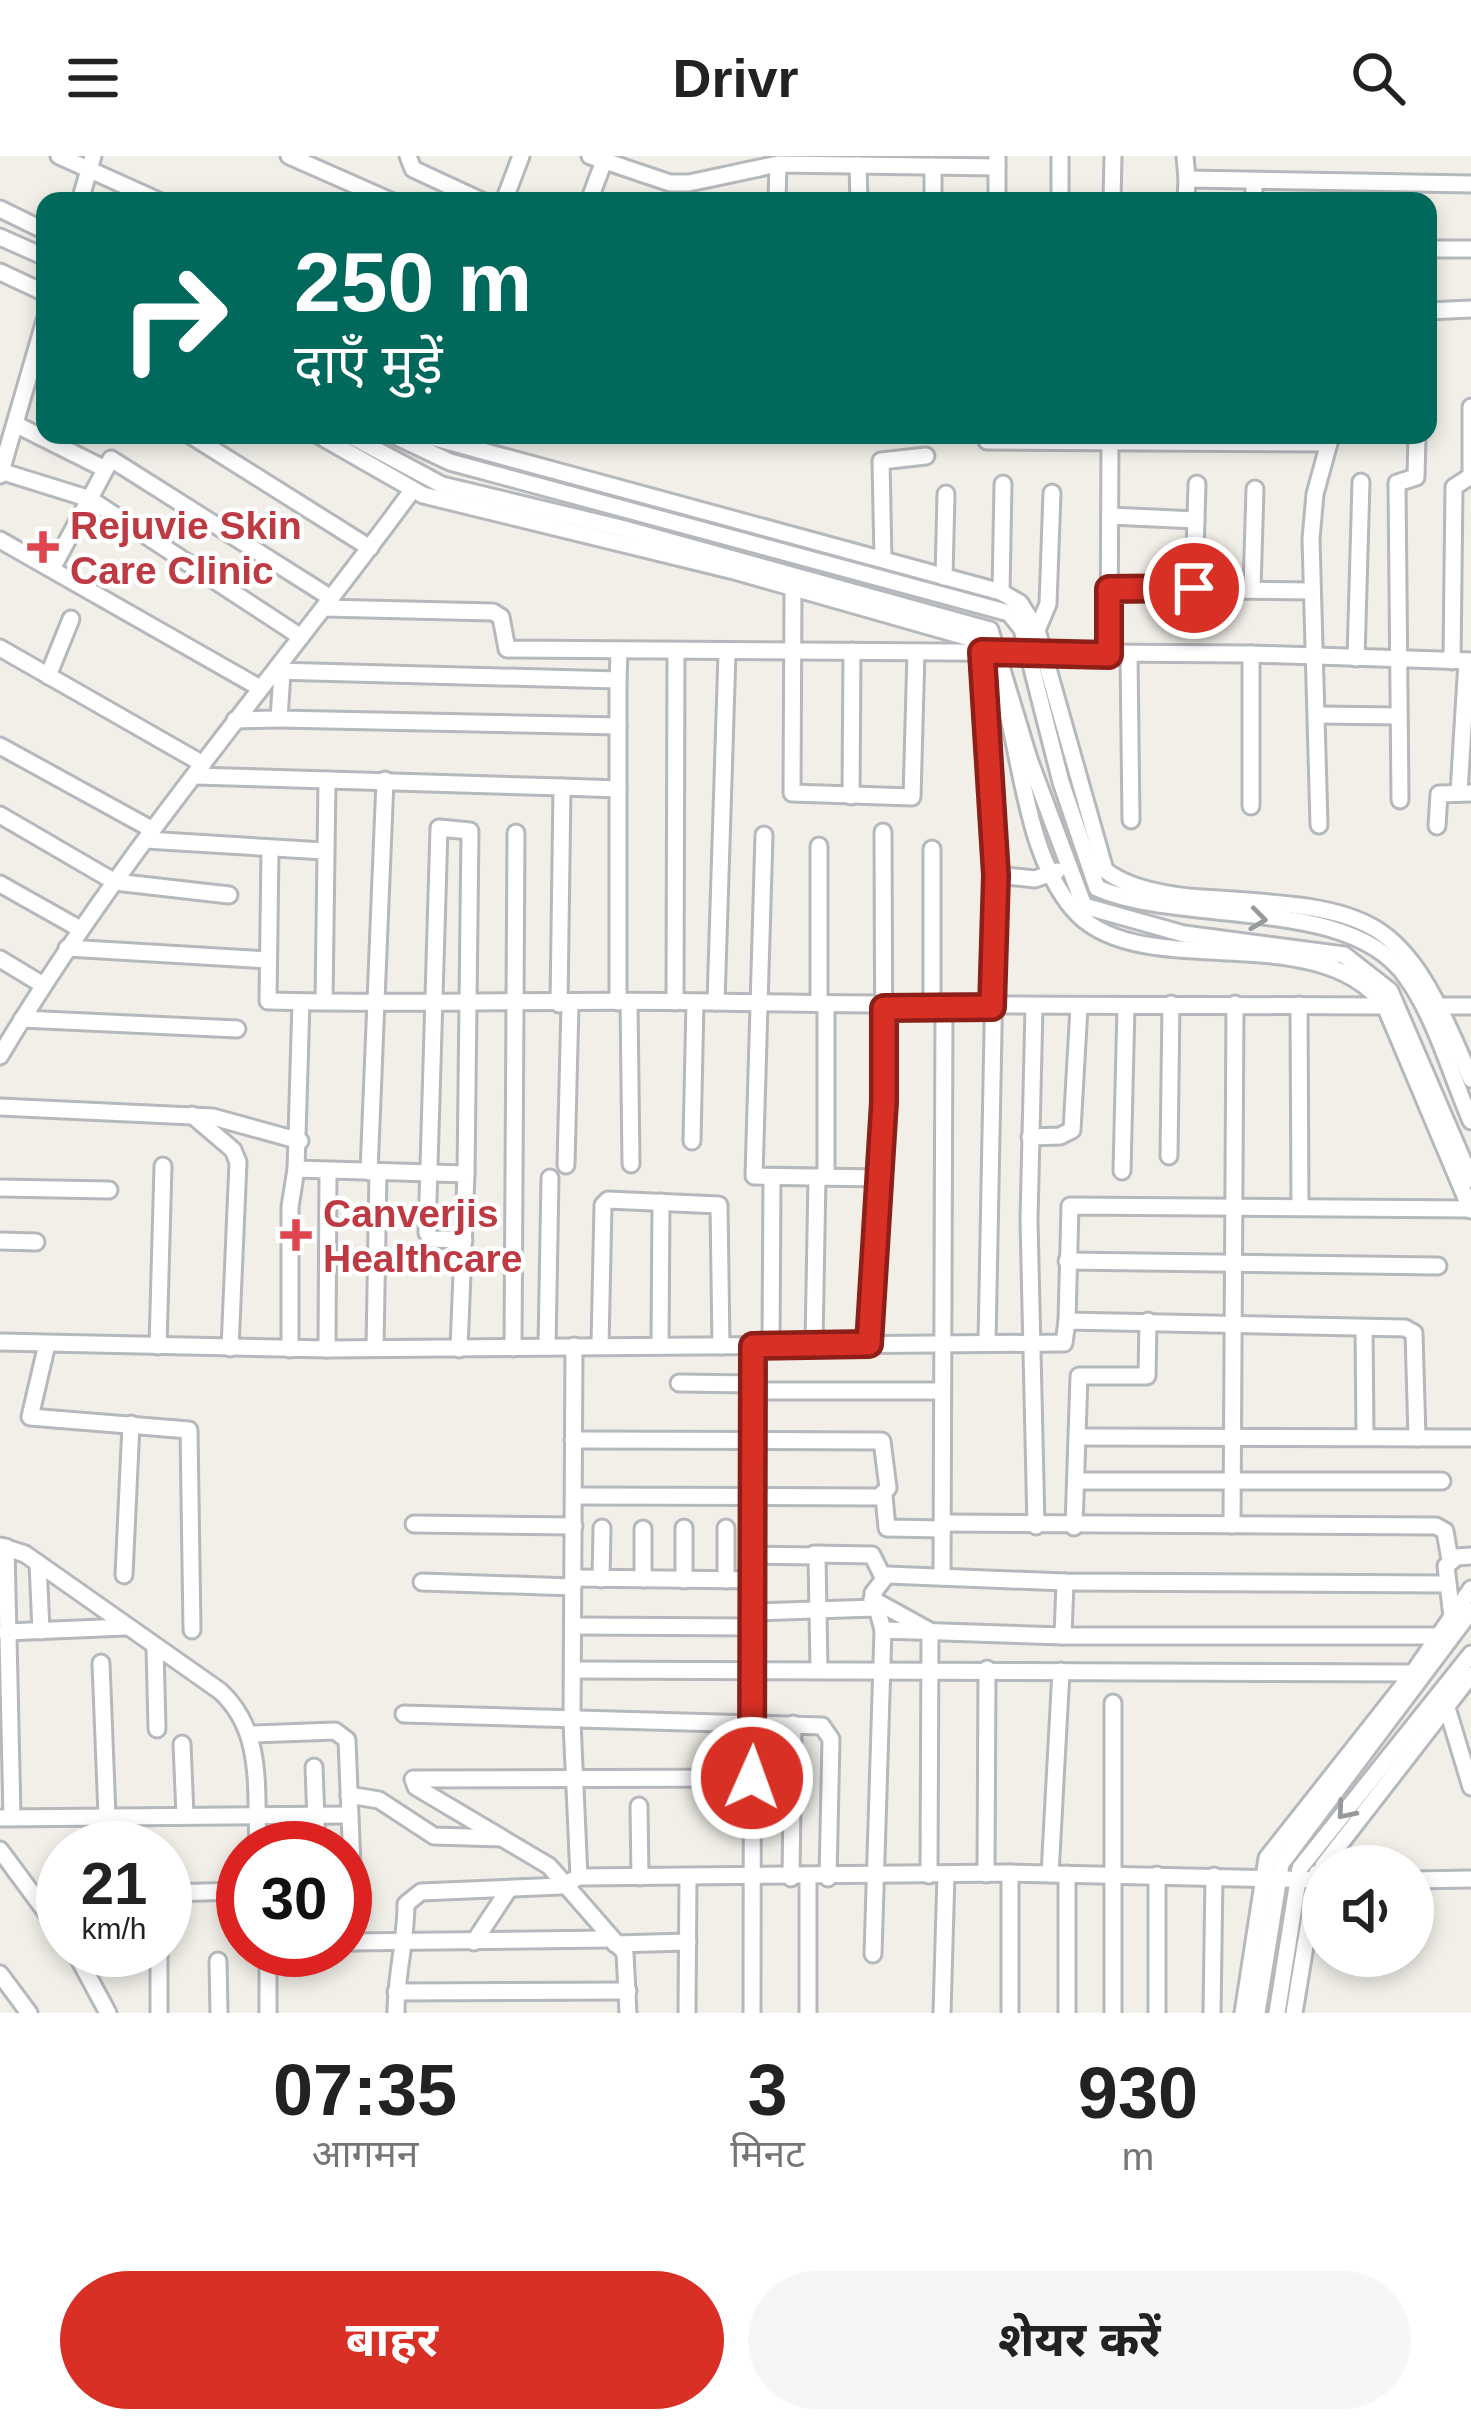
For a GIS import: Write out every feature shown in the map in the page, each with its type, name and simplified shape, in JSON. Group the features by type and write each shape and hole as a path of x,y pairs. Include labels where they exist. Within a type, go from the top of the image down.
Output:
{"street":[{"path":"58,156 92,162 144,192"},
{"path":"289,156 371,192"},
{"path":"408,156 413,169 463,192"},
{"path":"507,192 521,156"},
{"path":"1060,156 1060,192"},
{"path":"1112,156 1112,192"},
{"path":"1185,156 1186,192"},
{"path":"591,192 597,159 689,184 778,164 933,166 997,161 997,192"},
{"path":"83,192 92,162"},
{"path":"777,192 778,164"},
{"path":"858,165 859,192"},
{"path":"933,166 933,192"},
{"path":"1187,179 1331,192"},
{"path":"1254,182 1254,192"},
{"path":"1354,192 1471,184"},
{"path":"0,208 36,226"},
{"path":"0,237 36,253"},
{"path":"1437,249 1471,249"},
{"path":"0,272 36,289"},
{"path":"1437,311 1471,309"},
{"path":"36,362 0,473 90,499 301,638"},
{"path":"1437,826 1439,794 1465,793 1454,488 1471,476 1471,406"},
{"path":"16,424 36,434"},
{"path":"55,444 104,469"},
{"path":"204,444 370,548"},
{"path":"334,444 411,492 793,587 984,642 1072,909 1105,931 1190,950 1322,962 1356,977 1391,1006 1471,1178"},
{"path":"366,444 442,485 981,624 995,636 991,653 995,1131 987,1342"},
{"path":"412,444 451,462 996,606 1018,623 1035,652 1105,870 1117,880 1184,897 1300,905 1351,915 1396,941 1420,969 1471,1079"},
{"path":"457,444 1000,592 1020,603 1037,631"},
{"path":"1109,655 1110,444"},
{"path":"1318,825 1312,511 1329,444"},
{"path":"1400,800 1397,483 1416,477 1417,444"},
{"path":"883,559 880,461 926,456"},
{"path":"53,567 104,469 115,459 328,603 493,612 501,617 503,648 676,653 1252,654 1463,661"},
{"path":"1356,658 1361,482"},
{"path":"1000,592 1004,484"},
{"path":"1194,588 1197,484"},
{"path":"1252,589 1255,489"},
{"path":"0,1056 12,1026 80,929 411,492"},
{"path":"1052,493 1048,604 1035,652 1061,782 1096,887 1171,908 1330,928 1360,938 1407,977 1471,1121"},
{"path":"944,577 946,494"},
{"path":"1110,516 1196,520"},
{"path":"0,540 260,688"},
{"path":"793,587 792,793 914,794 916,652"},
{"path":"1109,589 1311,591"},
{"path":"48,676 71,619"},
{"path":"0,648 199,770 327,780 618,789"},
{"path":"851,796 852,651"},
{"path":"619,652 618,789 631,1164"},
{"path":"675,1002 676,653"},
{"path":"716,1002 727,653"},
{"path":"1252,654 1252,806"},
{"path":"1129,655 1131,820"},
{"path":"279,671 618,680"},
{"path":"279,671 279,719"},
{"path":"1317,716 1400,716"},
{"path":"235,720 618,725"},
{"path":"0,746 149,835 270,849 324,850"},
{"path":"325,1000 327,780"},
{"path":"375,1348 374,1002 385,780"},
{"path":"562,787 566,1165"},
{"path":"0,815 115,882 229,895"},
{"path":"459,1349 464,1240 466,1174 469,1006 467,828 436,831 428,1237 464,1240"},
{"path":"869,1344 881,1178 883,832"},
{"path":"513,1348 516,833"},
{"path":"764,835 754,1174 881,1178"},
{"path":"814,1344 823,1005 818,846"},
{"path":"270,849 268,1001 432,1006 716,1002 884,1008 1471,1006"},
{"path":"932,849 938,1008 942,1576"},
{"path":"996,875 1059,871"},
{"path":"0,884 80,929"},
{"path":"67,948 268,961"},
{"path":"0,959 43,985"},
{"path":"290,1348 290,1208 300,1141 301,1002"},
{"path":"692,1141 695,1002"},
{"path":"1169,1156 1171,1004"},
{"path":"1232,1525 1235,1004"},
{"path":"1299,1005 1300,1207"},
{"path":"1122,1171 1126,1006"},
{"path":"0,1342 459,1349 1066,1342 1070,1206 1471,1209 1391,1006"},
{"path":"1034,1007 1030,1137 1036,1526"},
{"path":"1030,1137 1060,1136 1072,1130 1079,1007"},
{"path":"12,1026 237,1029"},
{"path":"0,1107 192,1115 300,1141"},
{"path":"192,1115 236,1154 230,1348"},
{"path":"158,1346 163,1166"},
{"path":"296,1169 466,1174"},
{"path":"327,1349 328,1171"},
{"path":"771,1346 772,1177"},
{"path":"547,1347 550,1178"},
{"path":"0,1188 109,1190"},
{"path":"600,1346 604,1202 719,1205 721,1346"},
{"path":"660,1346 661,1202"},
{"path":"0,1241 36,1242"},
{"path":"1067,1261 1438,1266"},
{"path":"1067,1321 1413,1330 1417,1438"},
{"path":"1074,1527 1079,1376 1147,1376 1148,1321"},
{"path":"1364,1328 1365,1438"},
{"path":"47,1344 31,1418 189,1430 192,1630"},
{"path":"574,1346 572,1722 579,1876"},
{"path":"752,2013 753,1346"},
{"path":"679,1383 942,1391"},
{"path":"124,1575 131,1424"},
{"path":"1078,1437 1471,1438"},
{"path":"573,1440 882,1441 887,1528 1436,1526 1444,1531 1450,1560 1445,1584 1452,1617"},
{"path":"1077,1481 1442,1481"},
{"path":"574,1496 884,1496"},
{"path":"414,1524 574,1526"},
{"path":"601,1579 602,1528"},
{"path":"684,1528 685,1580"},
{"path":"726,1528 726,1580"},
{"path":"643,1529 643,1580"},
{"path":"256,1821 256,1814 252,1734 220,1691 38,1563 3,1546 6,1818 256,1814 349,1815"},
{"path":"814,1554 819,1669"},
{"path":"754,1555 872,1555 883,1577 874,1604 883,1630 873,1954"},
{"path":"1450,1560 1471,1556"},
{"path":"38,1563 41,1630"},
{"path":"883,1577 1445,1584"},
{"path":"422,1582 754,1580"},
{"path":"1063,1636 1065,1582"},
{"path":"1243,2013 1275,1844 1413,1672 1471,1589"},
{"path":"573,1625 754,1619 874,1604 930,1631"},
{"path":"1257,2013 1269,1877 1471,1611"},
{"path":"6,1632 126,1627"},
{"path":"883,1630 1063,1636 1436,1636"},
{"path":"930,1631 942,2013"},
{"path":"1178,1670 1179,1636"},
{"path":"155,1647 157,1729"},
{"path":"1316,1845 1471,1654"},
{"path":"101,1663 106,1816"},
{"path":"574,1670 1413,1672"},
{"path":"986,1874 987,1670"},
{"path":"1060,1671 1059,1874 1067,2013"},
{"path":"1339,1845 1448,1711 1471,1675"},
{"path":"1113,1702 1113,2013"},
{"path":"1448,1711 1471,1787"},
{"path":"404,1714 822,1726 831,1739 828,1878"},
{"path":"793,1724 808,2013"},
{"path":"252,1734 344,1735 349,1821"},
{"path":"182,1744 185,1815"},
{"path":"314,1767 316,1821"},
{"path":"450,1806 454,1777"},
{"path":"628,2013 628,1958 561,1886 549,1866 416,1786 413,1779 752,1778"},
{"path":"349,1795 379,1800 434,1836 503,1838"},
{"path":"639,1805 640,1877"},
{"path":"0,1850 36,1897"},
{"path":"1010,1873 1010,2013"},
{"path":"1157,1875 1157,2013"},
{"path":"397,2013 396,1963 406,1942 406,1904 413,1894 561,1886 579,1876 1302,1875"},
{"path":"1212,2013 1214,1876"},
{"path":"687,2013 688,1877"},
{"path":"1434,1880 1471,1879"},
{"path":"474,1942 508,1889"},
{"path":"1277,2013 1302,1924"},
{"path":"372,1942 688,1942"},
{"path":"1294,2013 1302,1962"},
{"path":"0,1974 29,2013"},
{"path":"89,1977 108,2013"},
{"path":"159,1977 159,2013"},
{"path":"218,1977 219,2013"},
{"path":"268,1977 268,2013"},
{"path":"396,1992 628,1991"}],"place":[{"name":"Rejuvie Skin Care Clinic","path":"43,547"},
{"name":"Canverjis Healthcare","path":"296,1235"}],"route":[{"path":"752,1778 753,1346 869,1344 881,1178 884,1008 992,1007 996,875 986,784 982,652 1109,655 1109,589 1194,588"}]}
